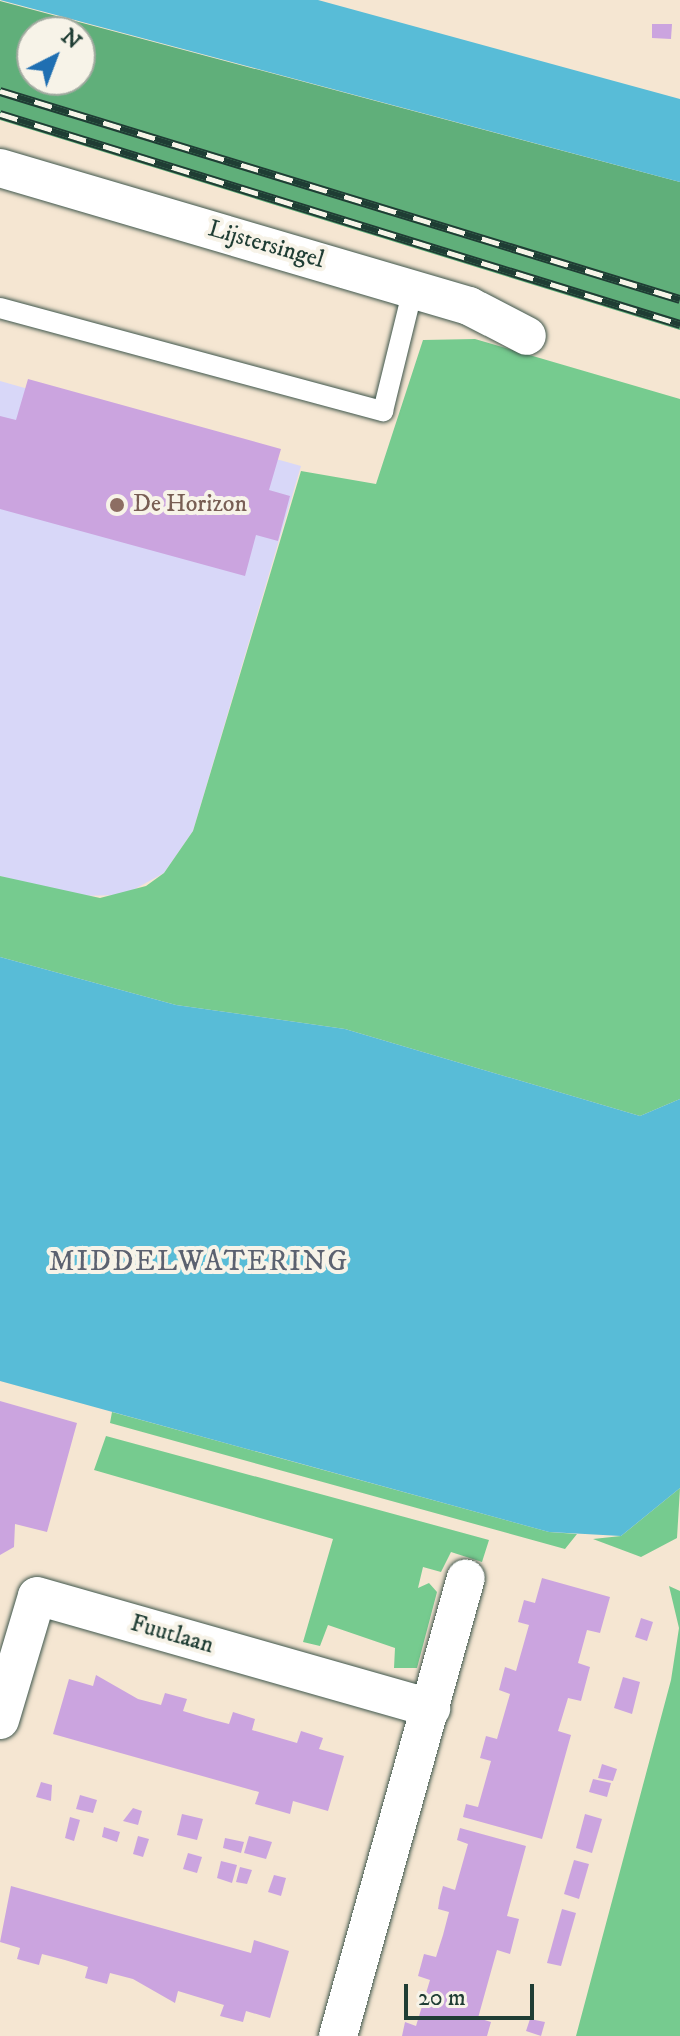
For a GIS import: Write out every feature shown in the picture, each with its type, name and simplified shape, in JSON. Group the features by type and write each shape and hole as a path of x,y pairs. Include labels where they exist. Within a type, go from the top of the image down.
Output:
{"street":[{"name":"Lijstersingel","path":"0,168 469,306 527,336"},
{"path":"338,2036 466,1579"},
{"name":"Fuutlaan","path":"0,1720 37,1596 431,1708"}],"lane":[{"path":"0,308 383,411 413,289"}],"shaded area":[{"path":"0,381 301,466 193,831 164,873 124,895 76,896 0,876"}],"green space":[{"path":"0,1 56,16 16,16 16,96 96,96 96,27 680,182 680,330 0,120"},
{"path":"475,339 680,399 680,1099 640,1116 345,1029 176,1005 0,957 0,876 100,898 146,886 164,873 193,831 301,471 376,484 423,340"},
{"path":"112,1412 549,1532 577,1534 565,1549 110,1423"},
{"path":"106,1436 489,1540 482,1562 451,1552 441,1572 423,1567 418,1588 429,1583 437,1592 417,1668 394,1668 395,1648 328,1625 320,1646 303,1642 333,1539 94,1470"},
{"path":"680,1488 677,1538 641,1557 593,1539 621,1536"},
{"path":"669,1586 680,1591 680,2036 576,2036 671,1680 679,1628"}],"water":[{"path":"0,0 318,0 680,99 680,182 96,26 96,16 60,16"},
{"path":"0,957 176,1005 345,1029 640,1116 680,1099 680,1488 621,1536 549,1532 0,1381"}],"building":[{"path":"652,24 672,24 671,39 652,38"},
{"path":"28,379 281,449 269,490 290,496 278,541 256,535 245,576 0,509 0,416 16,420"},
{"path":"0,1401 77,1423 47,1532 15,1524 14,1547 0,1555"},
{"path":"542,1578 610,1597 600,1633 587,1630 578,1663 590,1667 581,1701 568,1698 558,1731 571,1735 542,1839 463,1817 466,1804 478,1807 491,1761 480,1758 486,1736 497,1739 510,1694 499,1690 505,1667 516,1671 529,1625 518,1622 524,1600 535,1603"},
{"path":"641,1618 653,1622 647,1641 635,1637"},
{"path":"96,1675 138,1699 161,1705 165,1693 187,1699 183,1711 206,1718 229,1724 233,1712 255,1719 252,1730 297,1743 301,1731 323,1738 319,1749 344,1756 328,1811 293,1801 290,1814 255,1804 259,1792 53,1734 69,1679 93,1686"},
{"path":"623,1677 640,1682 632,1714 614,1708"},
{"path":"602,1764 617,1769 613,1781 598,1778"},
{"path":"593,1779 611,1783 607,1797 589,1792"},
{"path":"41,1782 52,1785 51,1801 36,1797"},
{"path":"80,1795 97,1800 93,1813 76,1809"},
{"path":"133,1808 142,1811 138,1825 123,1821"},
{"path":"182,1814 203,1819 197,1840 177,1835"},
{"path":"585,1814 602,1819 592,1853 576,1848"},
{"path":"70,1817 80,1820 74,1841 65,1838"},
{"path":"104,1827 120,1832 117,1842 102,1837"},
{"path":"460,1828 526,1846 507,1916 519,1919 510,1954 497,1950 478,2018 491,2022 487,2036 402,2036 405,2022 416,2026 430,1980 418,1976 424,1954 436,1957 443,1935 449,1912 438,1909 443,1886 455,1890 468,1844 457,1840"},
{"path":"138,1836 149,1839 143,1857 133,1854"},
{"path":"249,1836 272,1842 266,1859 244,1853"},
{"path":"225,1838 244,1842 241,1853 223,1848"},
{"path":"188,1853 202,1857 197,1873 183,1869"},
{"path":"574,1860 589,1864 579,1899 564,1894"},
{"path":"221,1861 237,1865 232,1883 217,1878"},
{"path":"240,1867 252,1870 247,1884 236,1882"},
{"path":"274,1875 286,1878 281,1896 268,1892"},
{"path":"11,1886 251,1953 254,1940 289,1951 270,2018 246,2011 243,2022 220,2016 224,2005 178,1991 175,2003 133,1979 110,1973 107,1984 85,1978 88,1967 42,1954 39,1965 17,1959 20,1948 0,1942"},
{"path":"562,1909 576,1913 561,1966 547,1963"},
{"path":"530,2019 545,2022 541,2036 526,2031"}],"railway":[{"path":"0,91 680,299"},
{"path":"0,114 680,324"}],"place":[{"name":"De Horizon","path":"117,505"}],"district":[{"name":"MIDDELWATERING","path":"199,1262"}]}
